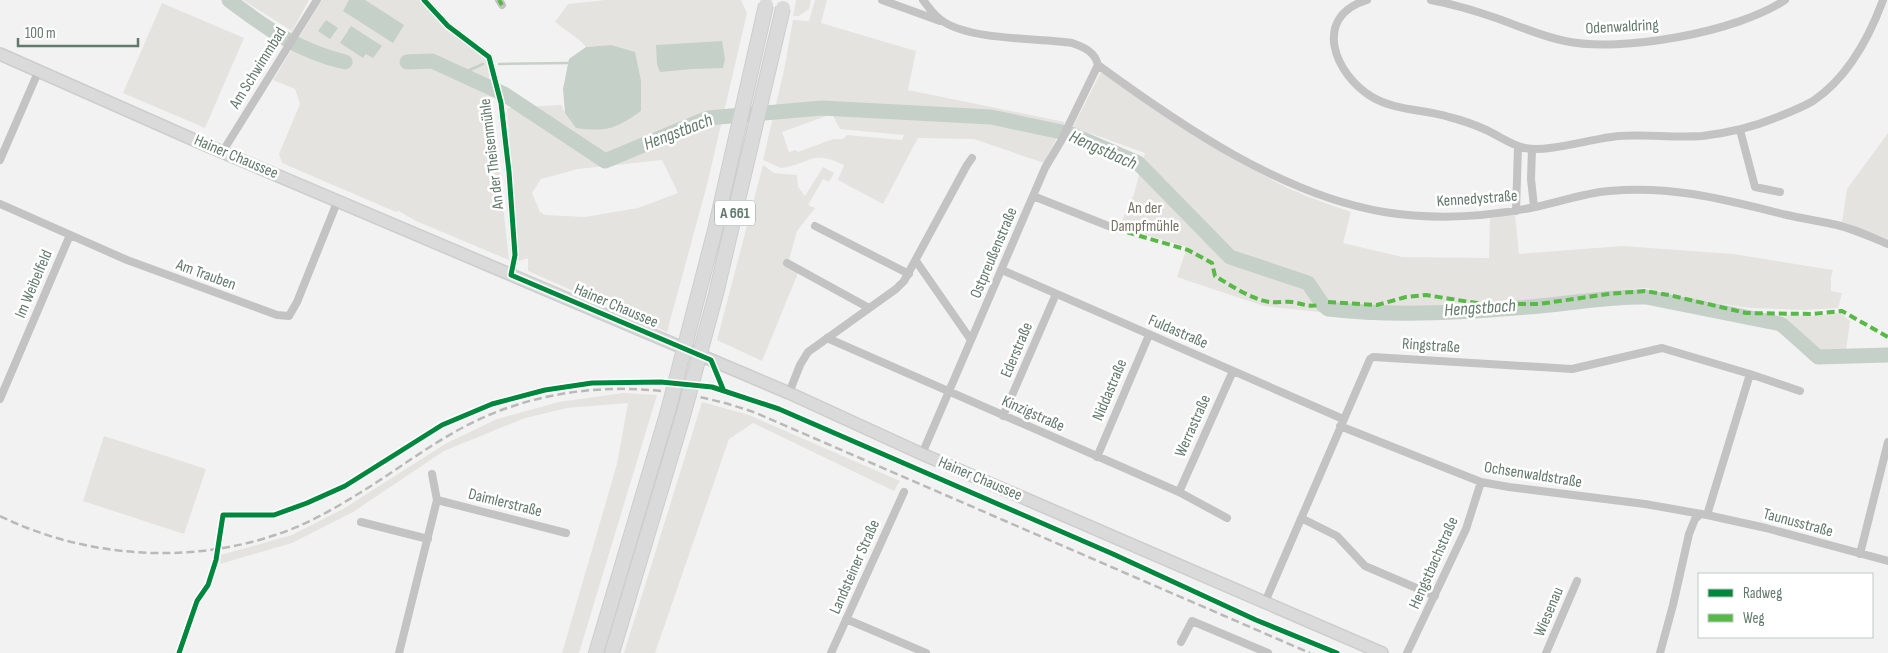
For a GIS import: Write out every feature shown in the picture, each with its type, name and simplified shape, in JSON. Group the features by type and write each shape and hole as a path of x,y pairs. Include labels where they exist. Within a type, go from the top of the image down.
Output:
{"highway":[{"name":"A 661","path":"596,653 668,412 715,230 767,2"},
{"name":"A 661","path":"612,653 683,416 716,294 783,4"}],"street":[{"name":"Am Schwimmbad","path":"223,151 317,0"},
{"name":"An der Theisenmühle","path":"424,0 448,26 489,57 498,92 509,172 515,255 511,276"},
{"name":"Kennedystraße","path":"882,0 942,21 957,29 1072,43 1081,46 1094,55 1098,65 1128,87 1231,153 1320,195 1367,209 1404,214 1465,216 1534,207 1608,191 1647,190 1682,192 1838,225 1888,244"},
{"path":"923,0 942,21"},
{"path":"1367,0 1343,14 1334,32 1335,53 1342,69 1350,80 1364,92 1381,102 1402,109 1437,114 1455,119 1483,129 1518,146 1532,149 1546,149 1606,137 1642,135 1693,136 1740,130 1797,109 1826,91 1854,57 1870,30 1883,0"},
{"name":"Odenwaldring","path":"1431,0 1441,1 1493,17 1559,40 1601,44 1650,40 1700,32 1752,17 1785,0"},
{"name":"Hainer Chaussee","path":"0,54 511,276 789,393 922,454 1382,653"},
{"name":"Ostpreußenstraße","path":"922,454 1045,168 1061,141 1098,65"},
{"path":"0,160 39,70"},
{"path":"1740,130 1755,187 1780,192"},
{"path":"1516,210 1518,146"},
{"path":"1532,149 1531,179 1534,207"},
{"path":"789,393 804,358 812,348 902,285 972,158"},
{"path":"1033,196 1116,229"},
{"name":"Am Trauben","path":"0,204 127,260 277,316 289,316 297,302 338,200"},
{"path":"815,226 909,274"},
{"name":"Im Weibelfeld","path":"0,399 70,235"},
{"path":"916,261 971,340"},
{"path":"787,263 869,308"},
{"name":"Fuldastraße","path":"1002,270 1233,371 1342,422"},
{"name":"Ederstraße","path":"1003,416 1056,294"},
{"name":"Niddastraße","path":"1097,457 1149,335"},
{"name":"Kinzigstraße","path":"827,338 1179,492 1227,518"},
{"name":"Ringstraße","path":"1265,602 1372,357 1572,369 1662,348 1800,391"},
{"name":"Werrastraße","path":"1179,492 1233,371"},
{"path":"1660,653 1675,597 1688,534 1695,519 1704,514 1750,374"},
{"name":"Ochsenwaldstraße","path":"1342,422 1482,482 1704,514"},
{"path":"1860,554 1887,447"},
{"path":"399,653 437,500 432,474"},
{"name":"Hengstbachstraße","path":"1407,653 1466,529 1482,482"},
{"name":"Landsteiner Straße","path":"831,653 904,492"},
{"name":"Daimlerstraße","path":"437,500 566,533"},
{"name":"Taunusstraße","path":"1704,514 1888,560"},
{"path":"1301,518 1337,536 1366,566 1435,596"},
{"path":"361,522 428,539"},
{"name":"Wiesenau","path":"1546,653 1577,581"},
{"path":"846,619 926,653"},
{"path":"1181,642 1192,621 1268,653"}],"green space":[{"path":"243,0 309,0 292,31"},
{"path":"322,0 420,0 446,30 487,58 509,260 416,221 399,211 396,212 282,163 279,154 300,104 295,89 273,80"},
{"path":"605,0 741,0 747,13 707,185 667,332 528,271 528,258 519,261 507,108 561,105 565,113 611,45 586,47 555,22 568,4","holes":["662,160 678,193 638,208 585,217 545,215 540,212 532,193 541,179 578,169"]},
{"path":"796,0 811,0 809,9 799,16 793,16"},
{"path":"815,0 827,0 821,23 916,51 908,90 1065,122 1044,163 974,139 918,138 883,204 838,180 844,165 833,160 817,158 781,168 763,160 784,70 793,20 809,21","holes":["832,114 840,129 904,135 902,140 847,135 843,139 833,139 798,152 796,150 789,152 782,132"]},
{"path":"162,3 244,38 205,128 123,93"},
{"name":"An der Dampfmühle","path":"1101,72 1170,119 1241,163 1290,189 1351,212 1343,243 1402,257 1489,258 1490,218 1515,214 1519,254 1622,246 1733,254 1833,270 1831,291 1842,293 1838,308 1804,310 1750,308 1702,301 1646,288 1619,290 1574,298 1493,302 1496,312 1375,318 1264,306 1177,277 1187,247 1119,227 1134,194 1145,153 1073,127"},
{"path":"1888,133 1888,239 1842,222 1847,189"},
{"path":"763,165 774,173 797,175 798,187 805,196 823,167 834,173 829,182 823,179 808,205 815,208 797,231 787,267 798,273 762,361 717,340"},
{"path":"1841,313 1850,321 1846,351 1818,351 1783,315 1811,316"},
{"path":"623,393 657,395 579,653 562,653 617,464 628,403 567,408 525,418 444,451 353,512 292,543 220,564 221,555 292,535 343,509 445,444 497,419 559,402"},
{"path":"702,402 749,415 900,481 894,491 753,423 729,439 655,653 624,653"},
{"path":"104,436 206,469 184,534 83,501"}],"shaded area":[{"path":"349,0 365,0 404,25 393,43 343,11"},
{"path":"326,20 338,28 330,39 318,31"},
{"path":"351,26 382,46 373,58 366,54 363,58 340,43"},
{"path":"722,41 725,59 723,68 660,72 657,64 656,45"},
{"path":"611,45 635,52 641,81 641,111 611,128 596,130 576,128 565,113 563,89 569,59 586,47"}],"waterway":[{"name":"Hengstbach","path":"229,0 256,20 297,45 312,52 345,62"},
{"name":"Hengstbach","path":"407,62 432,61 504,94 605,161 708,118 822,108 991,117 1071,134 1138,163 1230,257 1308,283 1323,305 1328,309 1381,313 1461,312 1646,297 1781,324 1818,357 1888,355"},
{"path":"499,64 569,63"},
{"path":"459,75 483,64"}],"railway":[{"path":"0,516 32,530 100,548 171,553 207,550 241,544 275,535 318,517 358,494 454,432 489,415 522,403 555,395 589,390 656,391 690,395 756,413 1310,653"}],"marked path":[{"path":"499,0 502,5"},
{"path":"1116,229 1188,250 1212,263 1215,276 1255,298 1269,302 1319,305"},
{"path":"1328,302 1377,305 1406,297 1426,295 1483,304 1539,304 1608,294 1645,291 1746,313 1811,314 1842,311 1888,337"}],"cycle path":[{"path":"424,0 448,26 489,57 501,103 509,172 515,255 511,275 711,360 723,389"},
{"path":"179,653 197,601 208,585 216,560 223,515 274,515 307,503 345,486 442,425 492,404 545,390 592,383 661,382 712,387 779,409 1113,554 1256,620 1337,653"}]}
